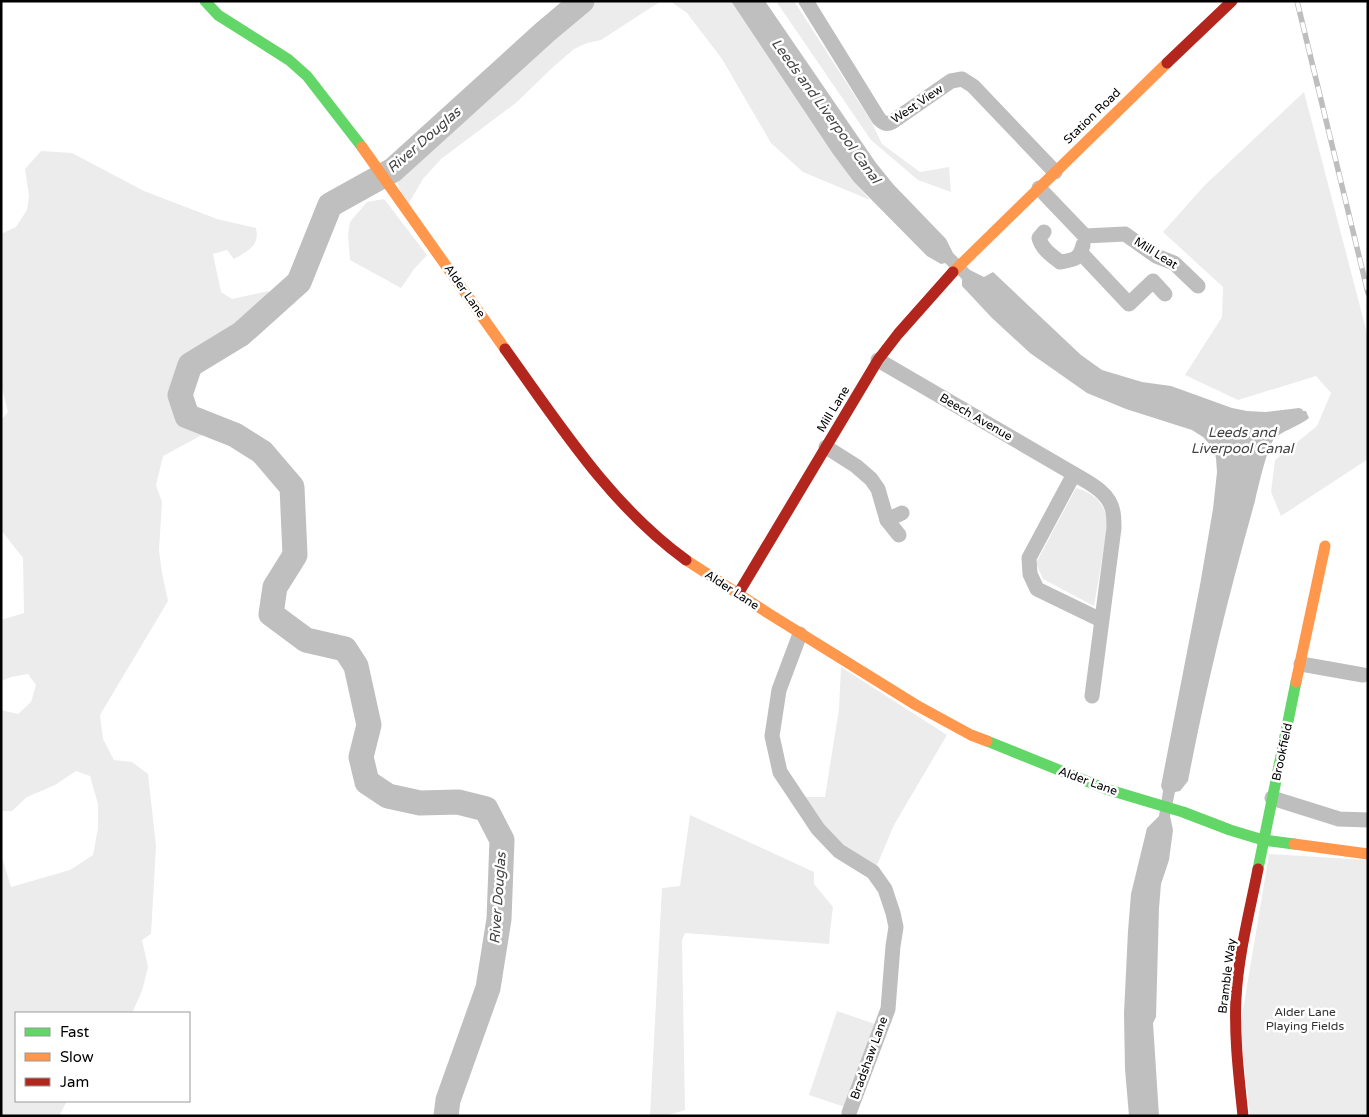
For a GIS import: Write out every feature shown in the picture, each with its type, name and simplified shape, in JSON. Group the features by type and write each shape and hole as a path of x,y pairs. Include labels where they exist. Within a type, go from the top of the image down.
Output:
{"main road":[{"name":"Alder Lane","path":"205,1 218,14 289,60 307,76 374,163 563,430 601,479 643,525 667,546 800,634 908,700 971,735 1106,789 1183,812 1263,840 1368,854"},
{"name":"Station Road","path":"972,253 1225,4"},
{"name":"Mill Lane","path":"738,594 878,360 942,283 972,253"},
{"name":"Brookfield","path":"1263,840 1326,546"},
{"name":"Bramble Way","path":"1243,1116 1235,1028 1236,995 1241,957 1263,840"}],"street":[{"name":"West View","path":"806,1 883,123 888,124 892,122 951,81 962,79 973,86 1054,172"},
{"path":"1039,188 1086,236 1081,253 1072,260 1060,262 1041,245 1039,238 1044,232"},
{"name":"Mill Leat","path":"1086,236 1125,234 1156,256 1174,263 1198,286"},
{"path":"1081,253 1129,304 1153,281 1165,294"},
{"name":"Beech Avenue","path":"878,360 1074,474 1107,497 1114,511 1114,528 1092,696"},
{"path":"826,447 856,466 871,479 878,489 886,520 899,535"},
{"path":"1074,474 1029,558 1030,574 1038,589 1101,620"},
{"path":"886,520 902,513"},
{"name":"Bradshaw Lane","path":"800,634 779,690 772,736 780,772 818,829 839,851 873,872 885,889 896,927 888,1009 849,1113"},
{"path":"1300,664 1366,675"},
{"path":"1272,798 1339,819 1368,820"}],"green space":[{"path":"582,1 661,1 601,40 587,43 574,49 517,102 441,159 423,179 406,208 393,170 545,32"},
{"path":"670,1 731,1 833,154 870,200 803,172 771,143 722,59 687,13"},
{"path":"776,1 794,1 871,121 882,144 920,172 949,167 951,192 918,180 871,140"},
{"path":"1304,92 1368,337 1368,459 1281,516 1271,492 1275,460 1317,426 1331,393 1316,376 1238,400 1185,375 1222,317 1223,287 1163,232 1205,185"},
{"path":"41,151 72,153 144,191 217,219 256,228 257,234 254,244 244,253 234,259 227,250 213,254 221,292 232,299 269,291 266,303 242,323 209,341 188,357 182,371 176,389 178,404 202,435 163,456 156,485 162,502 159,550 168,601 100,715 103,739 114,760 132,762 148,774 156,846 151,934 142,940 148,967 142,991 132,1012 15,1012 15,1102 66,1102 59,1116 1,1116 1,854 11,887 70,870 93,855 98,828 98,804 90,776 76,771 55,785 27,797 12,811 1,811 1,710 18,714 31,702 36,685 28,674 1,681 1,620 24,613 23,558 1,530 1,420 8,412 1,384 1,234 16,227 27,210 29,196 25,169"},
{"path":"384,199 427,255 414,269 401,288 350,260 348,234 350,222 367,202"},
{"path":"1076,488 1094,497 1102,506 1107,518 1108,525 1094,606 1043,579 1036,563"},
{"path":"841,667 947,735 894,825 877,865 868,864 857,859 846,850 802,797 825,797 839,709"},
{"path":"690,815 814,872 814,884 833,907 829,944 685,933 682,940 685,1110 665,1116 650,1116 662,888 680,886"},
{"name":"Alder Lane Playing Fields","path":"1269,854 1368,860 1368,1116 1250,1116 1240,1028"},
{"path":"837,1011 875,1024 848,1108 809,1095"}],"water":[{"name":"Leeds and Liverpool Canal","path":"731,1 765,1 876,163 893,184 946,239 953,253 970,270 984,277 993,272 1081,355 1102,370 1142,382 1171,386 1232,408 1265,412 1299,408 1306,411 1309,418 1276,437 1268,451 1218,640 1188,781 1180,791 1175,792 1170,816 1173,830 1169,860 1161,884 1156,1017 1153,1023 1159,1116 1129,1116 1125,1069 1124,1013 1128,931 1131,894 1147,828 1159,816 1163,791 1161,786 1200,585 1213,509 1217,472 1213,448 1203,437 1192,430 1126,409 1087,393 1030,353 992,318 962,286 962,279 945,263 941,264 927,256 854,182 833,154"}],"waterway":[{"name":"River Douglas","path":"446,1116 448,1100 488,988 499,919 502,840 486,809 458,802 420,803 388,796 367,782 361,757 369,725 356,666 345,649 306,640 271,614 275,587 295,555 292,487 262,452 235,435 187,416 180,395 190,365 241,334 299,282 330,205 393,170 545,32 582,1"}],"railway":[{"path":"1297,1 1368,293"}],"traffic: fast":[{"path":"205,1 218,15 289,60 307,76 362,147"},
{"path":"1258,869 1296,682"},
{"path":"987,741 1106,789 1183,812 1263,840 1294,844"}],"traffic: slow":[{"path":"953,272 1167,63"},
{"path":"362,147 505,349"},
{"path":"1296,682 1325,546"},
{"path":"686,560 916,705 971,735 987,741"},
{"path":"1294,844 1368,854"}],"traffic: jam":[{"path":"1167,63 1232,1"},
{"path":"738,594 878,360 898,334 953,272"},
{"path":"505,349 566,434 610,489 633,514 686,560"},
{"path":"1243,1116 1236,1042 1236,998 1242,950 1258,869"}]}
